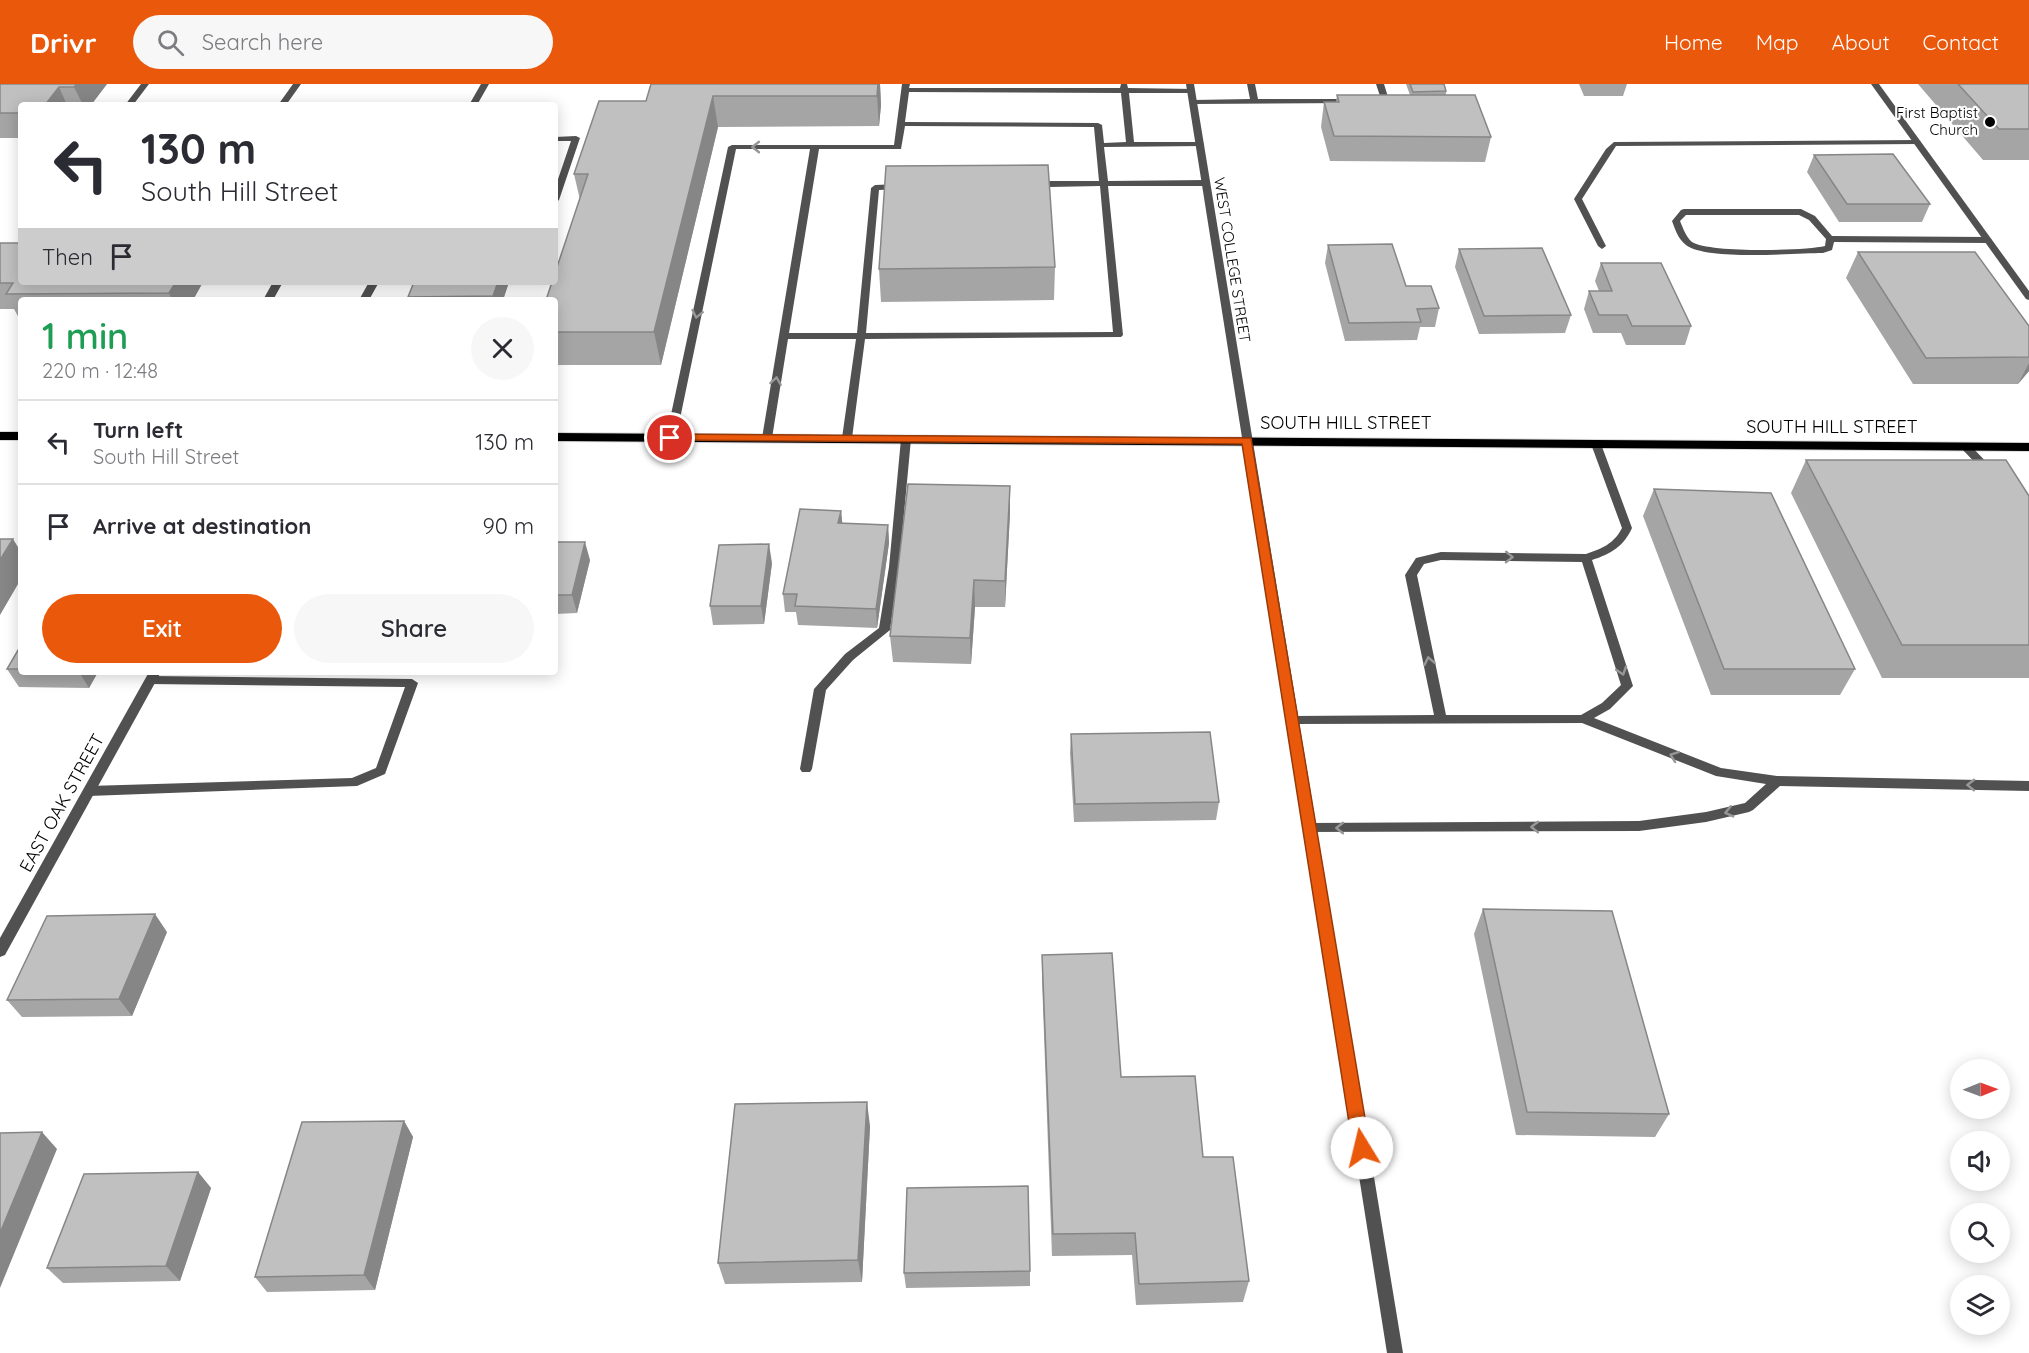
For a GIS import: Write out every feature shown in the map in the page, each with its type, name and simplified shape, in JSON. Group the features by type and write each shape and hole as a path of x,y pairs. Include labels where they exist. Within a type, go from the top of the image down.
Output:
{"main road":[{"path":"0,436 18,436"},
{"name":"SOUTH HILL STREET","path":"558,437 2029,447"}],"street":[{"path":"131,102 145,84"},
{"path":"284,102 297,84"},
{"path":"475,102 485,84"},
{"path":"1251,84 1254,101"},
{"path":"1193,102 1381,100 1384,97 1380,84"},
{"path":"1875,84 2029,297"},
{"path":"670,438 732,147 898,147 906,87 1190,88"},
{"path":"1124,87 1130,145"},
{"name":"WEST COLLEGE STREET","path":"1190,88 1395,1353"},
{"path":"784,336 1118,335 1098,125 901,124"},
{"path":"558,139 576,138 558,188"},
{"path":"1602,246 1578,199 1595,177 1602,157 1614,144 1917,142"},
{"path":"1100,145 1200,144"},
{"path":"767,438 815,147"},
{"path":"1029,176 1049,184 1206,183"},
{"path":"1040,188 1049,184"},
{"path":"847,438 861,336 875,188 909,187"},
{"path":"1830,239 1829,248 1823,249 1709,250 1689,243 1680,232 1676,220 1684,212 1801,212 1812,218 1830,239 1988,240"},
{"path":"806,769 820,688 849,657 884,630 894,567 906,439"},
{"path":"1441,718 1411,575 1420,561 1442,556 1586,558 1609,550 1623,539 1627,528 1596,444"},
{"path":"1965,446 1994,476"},
{"path":"1583,719 1606,706 1627,686 1586,558"},
{"path":"89,790 353,783 381,771 412,683 153,676"},
{"name":"EAST OAK STREET","path":"0,951 153,676"},
{"path":"1293,720 1583,719 1643,745 1720,773 1777,781 2029,786"},
{"path":"1309,828 1639,826 1706,817 1749,807 1777,781"}],"building":[{"path":"0,84 77,84 74,87 59,87 47,102 18,102 18,113 0,113"},
{"path":"651,84 878,84 877,96 713,96 654,332 558,332 558,297 547,297 551,285 558,285 558,264 588,174 574,174 599,101 646,101"},
{"path":"1410,84 1444,84 1446,91 1413,92"},
{"path":"1958,84 2029,84 2029,129 1999,129"},
{"path":"1337,95 1475,95 1491,137 1334,136 1324,102 1339,102"},
{"path":"1893,154 1930,204 1847,204 1814,155"},
{"path":"1048,165 1055,267 879,269 886,166"},
{"path":"0,243 18,243 18,285 174,285 169,293 6,294 13,283 0,283"},
{"path":"1392,244 1406,286 1431,286 1439,308 1417,309 1421,322 1349,323 1328,245"},
{"path":"1542,248 1571,315 1484,316 1459,249"},
{"path":"1858,252 1975,252 2029,326 2029,357 1926,358"},
{"path":"1601,263 1661,263 1691,326 1632,326 1627,315 1599,315 1589,291 1612,291"},
{"path":"413,285 497,285 493,296 408,297"},
{"path":"1806,460 2006,460 2029,496 2029,645 1902,645"},
{"path":"908,484 1010,486 1005,581 974,580 970,638 890,636"},
{"path":"1654,489 1771,493 1855,669 1724,669"},
{"path":"800,509 841,511 838,523 888,525 876,609 795,606 797,594 783,594"},
{"path":"0,539 13,539 0,560"},
{"path":"558,542 585,542 572,595 558,595"},
{"path":"769,544 761,606 710,606 719,545"},
{"path":"18,650 18,669 7,669"},
{"path":"1210,732 1219,802 1075,804 1071,734"},
{"path":"1483,909 1612,911 1669,1114 1527,1112"},
{"path":"155,914 119,999 7,1000 47,916"},
{"path":"1112,953 1121,1077 1195,1076 1203,1157 1233,1157 1249,1281 1139,1284 1135,1233 1053,1234 1042,955"},
{"path":"867,1102 858,1260 718,1263 735,1104"},
{"path":"404,1121 364,1275 255,1277 302,1122"},
{"path":"42,1132 0,1233 0,1133"},
{"path":"198,1172 166,1266 47,1268 84,1174"},
{"path":"1028,1186 1030,1271 904,1273 907,1188"}],"place":[{"name":"First Baptist Church","path":"1990,122"}],"route":[{"path":"670,438 1247,441 1362,1148"}]}
